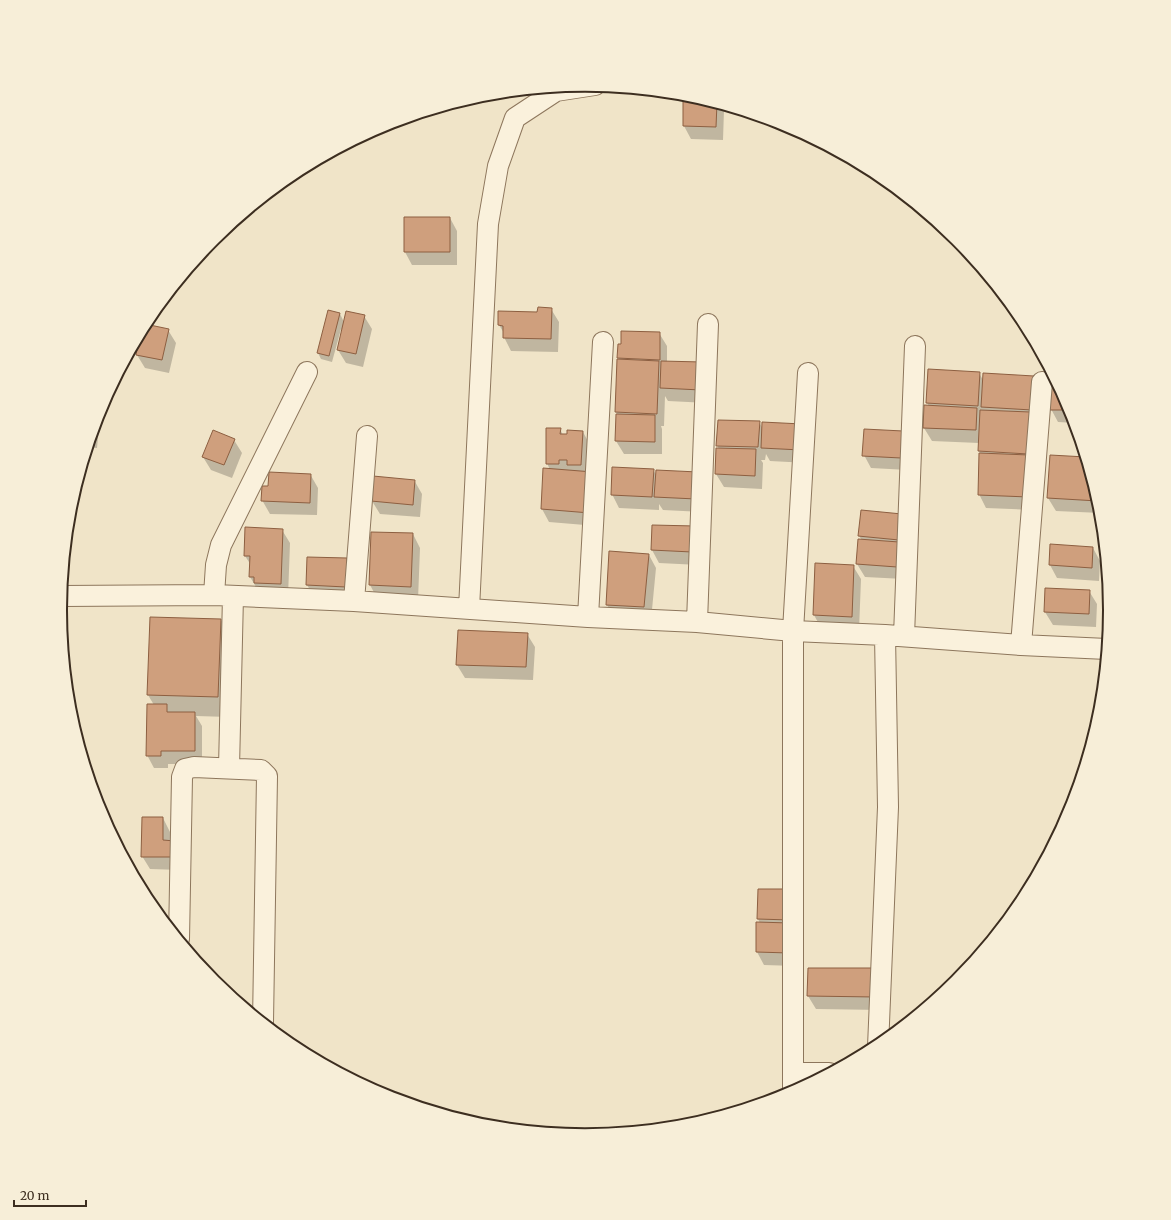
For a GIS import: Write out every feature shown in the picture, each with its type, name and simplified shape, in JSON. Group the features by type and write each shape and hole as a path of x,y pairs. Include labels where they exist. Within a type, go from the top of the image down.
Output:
{"street":[{"path":"469,609 488,224 498,166 515,118 553,93"},
{"path":"697,622 708,324"},
{"path":"588,617 603,342"},
{"path":"878,1038 895,635 915,346"},
{"path":"214,595 216,565 220,545 307,372"},
{"path":"807,1079 794,1082 793,630 808,373"},
{"path":"1021,645 1042,382"},
{"path":"354,601 367,436"},
{"path":"67,596 214,595 354,601 588,617 697,622 793,630 895,635 1021,645 1103,649"},
{"path":"228,768 233,596"},
{"path":"179,932 182,777 185,769 194,767 260,770 267,776 263,1015"}],"building":[{"path":"683,100 717,108 716,127 683,126"},
{"path":"404,217 450,217 450,252 404,252"},
{"path":"538,307 552,308 551,339 503,338 503,326 498,325 498,311 537,312"},
{"path":"328,310 340,313 329,356 317,353"},
{"path":"346,311 365,315 356,354 337,350"},
{"path":"152,325 169,329 162,360 136,355 137,349"},
{"path":"621,331 660,332 660,360 617,358 618,344 621,344"},
{"path":"617,359 659,361 657,414 615,412"},
{"path":"661,361 702,362 701,390 660,388"},
{"path":"928,369 980,372 978,406 926,403"},
{"path":"983,373 1034,376 1032,410 981,407"},
{"path":"1051,381 1064,410 1050,410"},
{"path":"924,405 977,408 976,430 923,428"},
{"path":"980,410 1030,412 1028,454 978,451"},
{"path":"616,414 655,415 655,442 615,441"},
{"path":"718,420 760,421 758,447 716,446"},
{"path":"762,422 802,424 801,450 761,448"},
{"path":"546,428 561,428 560,434 567,434 567,430 583,431 581,465 567,465 567,460 559,460 559,464 546,464"},
{"path":"864,429 903,431 901,458 862,456"},
{"path":"213,430 235,439 224,465 202,457"},
{"path":"716,448 756,449 755,476 715,474"},
{"path":"979,453 1029,455 1028,497 978,495"},
{"path":"1050,455 1080,457 1092,501 1047,498"},
{"path":"612,467 654,469 652,497 611,495"},
{"path":"543,468 593,472 590,513 541,509"},
{"path":"656,470 698,472 696,499 654,497"},
{"path":"269,472 311,474 310,503 261,501 262,486 268,486"},
{"path":"373,476 415,480 413,505 371,501"},
{"path":"861,510 902,514 899,540 858,536"},
{"path":"652,525 695,526 692,552 651,550"},
{"path":"245,527 283,529 281,584 254,583 254,577 249,577 250,556 244,556"},
{"path":"371,532 413,533 411,587 369,585"},
{"path":"858,539 899,542 897,567 856,564"},
{"path":"1050,544 1093,547 1092,568 1049,565"},
{"path":"609,551 649,554 644,607 606,605"},
{"path":"307,557 347,558 346,587 306,585"},
{"path":"815,563 854,565 852,617 813,615"},
{"path":"1045,588 1090,590 1089,614 1044,612"},
{"path":"150,617 221,619 218,697 147,695"},
{"path":"458,630 528,633 526,667 456,665"},
{"path":"147,704 167,704 167,712 195,712 195,751 161,751 161,756 146,756"},
{"path":"142,817 163,817 163,840 175,841 174,857 141,857"},
{"path":"758,889 790,889 790,920 757,919"},
{"path":"756,922 790,923 789,953 756,952"},
{"path":"808,968 875,968 875,997 807,996"}]}
